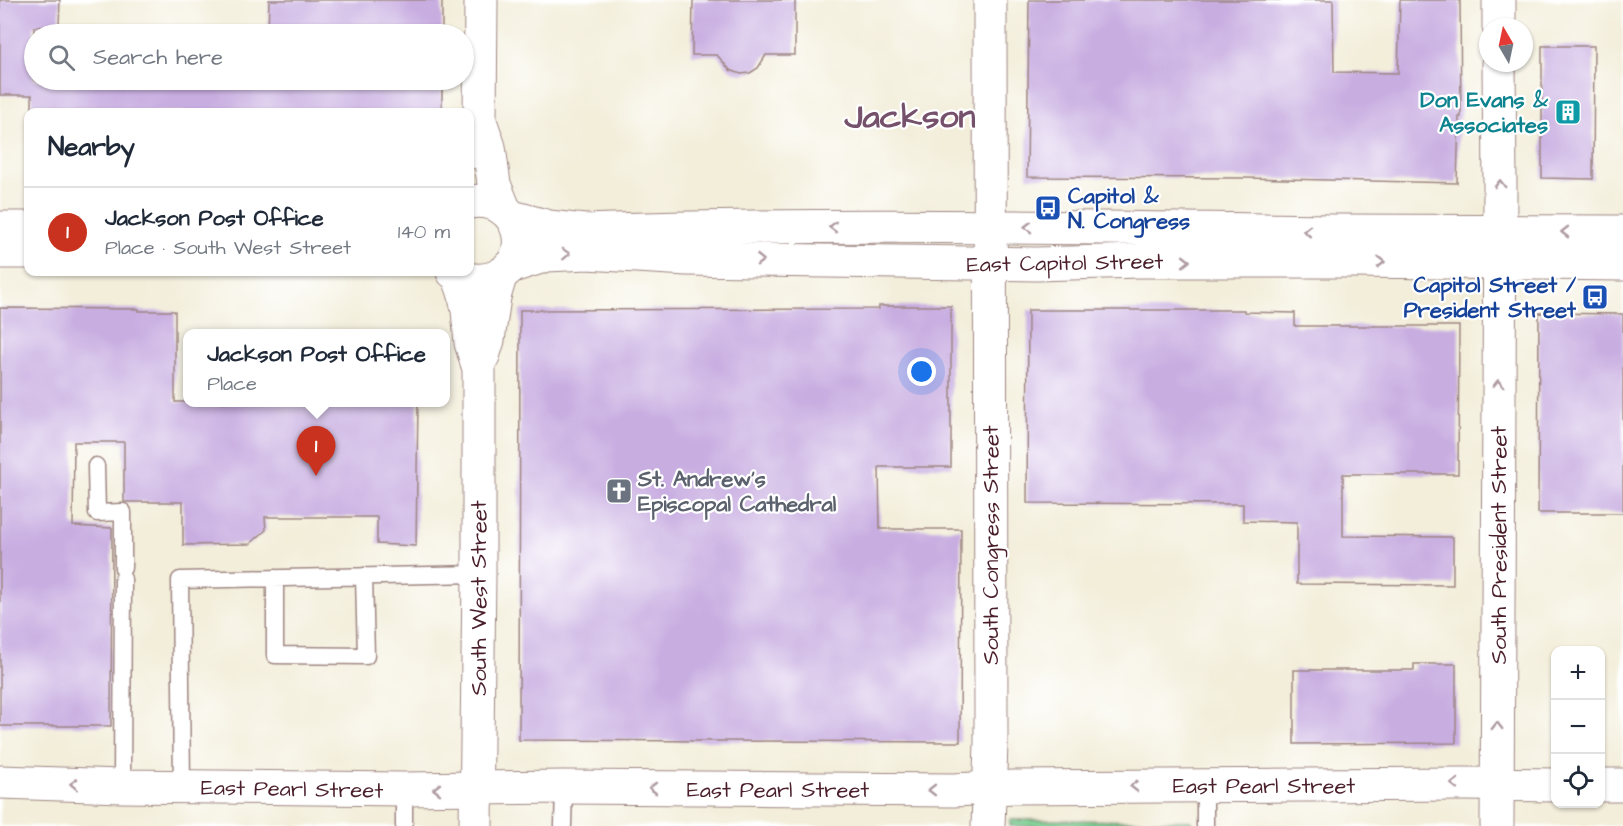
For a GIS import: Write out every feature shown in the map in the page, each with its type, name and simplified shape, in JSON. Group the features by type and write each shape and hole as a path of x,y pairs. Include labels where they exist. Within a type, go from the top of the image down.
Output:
{"main road":[{"path":"474,140 480,121 481,0"},
{"name":"South Congress Street","path":"988,826 990,788 990,0"},
{"path":"1499,0 1499,18"},
{"name":"South President Street","path":"1497,826 1499,72"},
{"name":"South West Street","path":"478,369 488,340 494,297 505,271 517,256 519,242 518,230 494,184 489,147 480,121"},
{"name":"East Capitol Street","path":"474,202 493,203 508,213 549,227 584,231 877,226 1336,231 1499,247 1623,264"},
{"path":"0,228 24,228"},
{"name":"East Capitol Street","path":"462,276 471,280 485,281 531,259 564,253 687,259 1036,264 1499,247 1623,232"},
{"path":"0,252 24,252"},
{"name":"South West Street","path":"457,276 464,292 471,343 478,369 479,574 476,826"},
{"name":"East Pearl Street","path":"0,782 122,786 404,789 564,787 941,790 1551,785"},
{"path":"1605,785 1623,785"}],"lane":[{"path":"96,466 97,513 123,512 122,786"},
{"path":"182,787 180,580 479,574"},
{"path":"275,578 275,655 366,656 364,576"},
{"path":"1205,786 1205,826"},
{"path":"563,826 564,787"},
{"path":"404,789 404,826"}],"green space":[{"path":"1010,820 1192,821 1192,826 1010,826"}],"building":[{"path":"0,0 60,0 59,24 24,24 24,90 442,90 442,108 32,108 32,95 0,95"},
{"path":"269,0 442,0 442,24 268,24"},
{"path":"693,0 795,0 795,55 766,55 758,68 750,73 741,74 730,70 717,55 692,55"},
{"path":"1029,0 1333,0 1334,72 1398,73 1400,0 1460,0 1461,117 1459,117 1457,183 1245,178 1027,177"},
{"name":"Don Evans & Associates","path":"1542,46 1594,46 1593,179 1542,178"},
{"path":"879,306 951,306 951,467 879,467 880,529 961,529 960,742 519,740 520,310 879,309"},
{"path":"0,308 175,311 175,402 183,402 183,407 418,407 416,546 377,544 377,517 265,517 266,530 250,544 183,545 183,502 124,502 124,442 74,442 73,526 112,528 111,726 0,726"},
{"path":"1028,310 1244,310 1244,312 1295,313 1295,326 1459,326 1458,474 1343,474 1343,536 1453,537 1453,585 1297,584 1297,522 1243,521 1243,504 1027,503"},
{"path":"1539,313 1623,314 1623,513 1538,513"},
{"path":"1414,664 1456,664 1456,743 1294,744 1294,670 1414,670"}],"place":[{"name":"Don Evans & Associates","path":"1568,112"},
{"name":"Capitol & N. Congress","path":"1048,208"},
{"name":"Capitol Street / President Street","path":"1595,297"},
{"name":"Jackson Post Office","path":"316,476"},
{"name":"St. Andrew's Episcopal Cathedral","path":"619,491"}],"district":[{"name":"Jackson","path":"910,115"}]}
